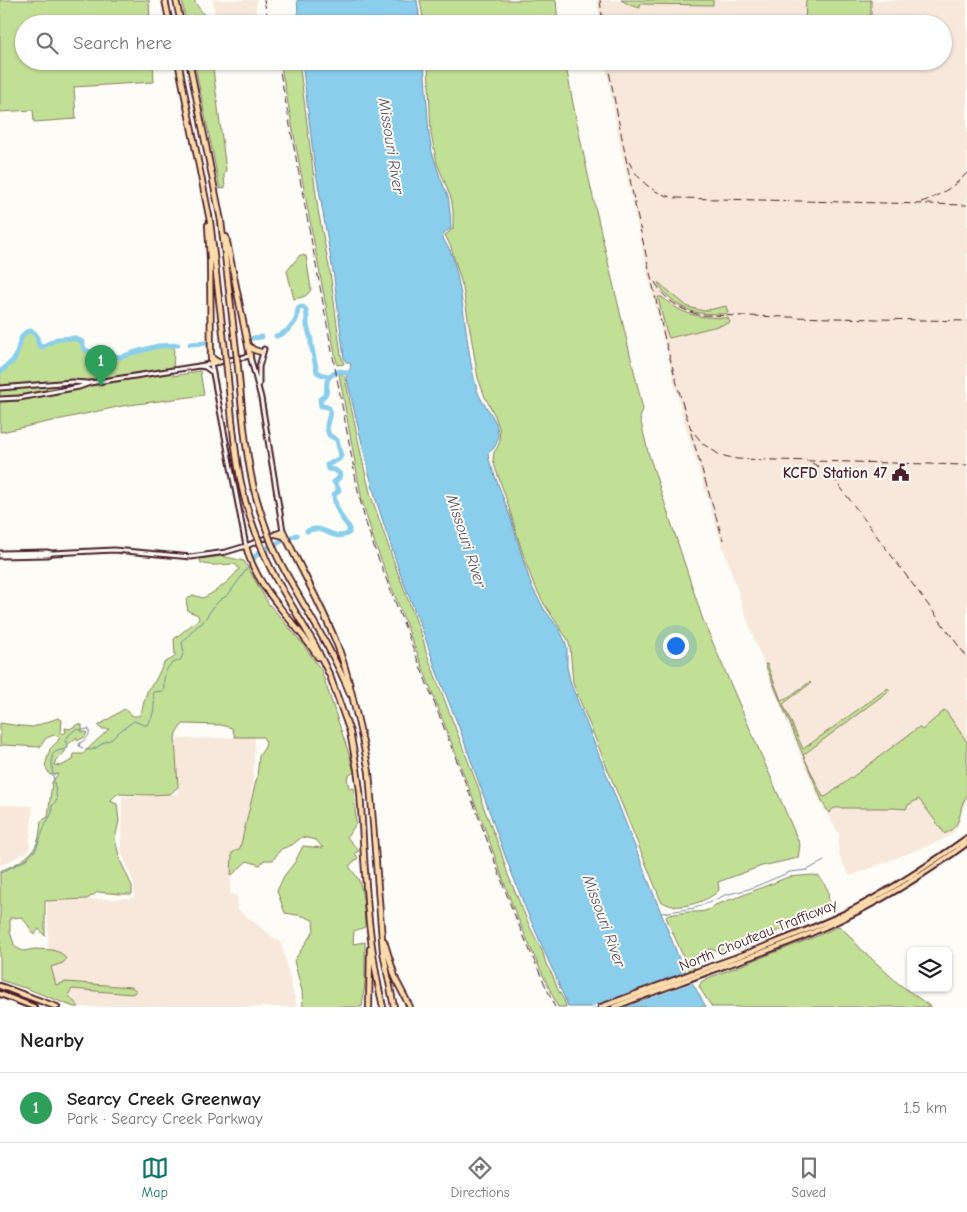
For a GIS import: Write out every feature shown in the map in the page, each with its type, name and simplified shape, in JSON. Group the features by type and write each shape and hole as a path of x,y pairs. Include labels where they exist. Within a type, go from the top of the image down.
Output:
{"highway":[{"path":"166,0 168,15"},
{"path":"176,0 179,15"},
{"path":"180,70 206,196 214,247 237,460 244,495 267,561 315,645 330,676 350,732 360,791 370,930 377,982 384,1007"},
{"path":"191,70 223,231 246,445 257,502 270,542 294,590 334,659 354,707"},
{"path":"206,196 210,260 211,363"},
{"path":"223,231 227,240 250,356"},
{"path":"249,346 254,350 262,350"},
{"path":"210,353 218,362"},
{"path":"283,531 336,641 350,685 369,772 383,952 394,1007"},
{"path":"276,534 284,536 287,540"},
{"path":"246,546 252,564 267,590 284,615 310,645 330,676"},
{"path":"381,927 396,980 410,1007"},
{"path":"369,1007 370,930"}],"main road":[{"path":"0,554 114,550 191,557 226,552 283,531 260,390 259,367 262,350"},
{"path":"0,399 19,398 79,387 90,383 250,356 260,390"},
{"path":"211,363 246,546"},
{"path":"199,366 205,367 213,373"},
{"path":"0,388 72,382 90,383"},
{"name":"North Chouteau Trafficway","path":"601,1007 798,934 875,900 967,838"},
{"name":"North Chouteau Trafficway","path":"614,1007 800,938 827,926 916,878 967,843"},
{"path":"0,986 57,1007"},
{"path":"0,994 34,1007"}],"shaded area":[{"path":"213,0 257,0 255,15 215,15"},
{"path":"597,0 967,0 967,801 959,824 949,836 850,876 841,860 838,846 839,834 821,804 752,633 719,536 682,414 648,276 618,135 607,70 952,70 952,15 599,15"},
{"path":"255,737 252,795 240,848 232,853 230,894 237,895 238,910 281,943 297,1007 73,1007 50,999 47,901 134,898 134,883 121,851 122,797 178,794 175,739"},
{"path":"0,805 33,806 29,851 0,866"}],"green space":[{"path":"0,0 149,0 150,15 15,15 15,70 153,70 154,82 74,87 76,119 34,122 33,110 0,112"},
{"path":"182,0 194,0 205,15 184,15"},
{"path":"420,0 556,0 557,15 422,15"},
{"path":"621,0 713,0 713,5 640,4 640,8"},
{"path":"806,0 871,0 871,15 805,15"},
{"path":"196,70 213,70 226,170 224,175 225,188 220,189"},
{"path":"282,70 300,70 318,210 330,272 341,355 344,364 337,365"},
{"path":"428,70 567,70 592,192 643,409 640,418 648,452 703,620 800,845 798,858 762,866 718,882 719,890 715,894 696,903 674,906 661,901 573,683 568,640 544,604 525,561 493,459 494,452 500,441 499,427 478,378 463,288 451,247 445,235 453,229 451,198 437,163 431,134"},
{"path":"300,255 306,256 311,289 306,296 294,299 287,271"},
{"path":"658,283 688,307 704,311 726,306 728,313 703,313 688,310 671,299"},
{"path":"658,297 662,297 678,309 692,315 728,318 730,323 669,338"},
{"path":"28,331 35,334 39,345 42,347 57,339 75,338 82,342 84,349 102,356 121,357 158,346 174,345 173,376 200,371 204,395 122,406 0,432 0,372 14,359 23,336"},
{"path":"341,373 345,378 371,496 396,568 480,792 482,803 508,875 566,1007 558,1007 513,907 375,544 362,501 339,374"},
{"path":"222,556 244,561 268,603 303,644 321,670 350,757 354,772 347,777 349,788 354,788 356,824 347,837 359,851 355,853 358,858 349,866 360,883 364,904 365,927 354,931 353,944 365,942 365,983 362,1007 303,1007 302,991 294,961 314,930 313,920 285,913 277,891 303,846 323,848 316,840 302,837 292,845 281,849 273,860 264,860 260,865 247,861 231,876 232,853 240,848 257,777 259,756 266,742 263,737 235,737 232,728 221,725 183,724 176,733 178,787 170,794 117,794 110,801 117,804 119,821 115,839 120,860 132,886 132,894 98,892 87,899 45,901 45,936 39,929 34,935 21,917 10,918 10,932 15,947 23,951 35,949 52,950 61,953 66,959 63,963 51,967 56,985 66,982 131,987 137,991 132,994 72,989 68,995 79,1007 74,1007 0,980 0,871 26,858 34,850 39,836 41,821 48,817 52,782 58,774 50,775 45,766 50,749 60,737 54,735 46,738 40,747 0,746 0,723 33,727 58,718 62,720 61,733 63,734 66,732 65,728 70,729 78,724 82,725 82,732 87,732 85,737 77,741 77,737 66,746 65,752 56,760 54,765 61,766 74,759 73,754 83,754 109,729 101,729 98,726 124,709 133,716 139,716 148,689 155,681 164,663 175,657 174,639 199,619 198,615 188,611 186,600 193,595 203,598 227,582 239,569 235,564 209,565 201,563 200,559"},
{"path":"765,664 767,664 781,700 811,683 783,704 803,749 888,688 890,690 803,755 823,797 827,796 919,727 922,730 945,710 967,742 967,796 955,826 945,834 919,799 908,805 906,809 834,808 829,813 823,803"},
{"path":"819,876 828,890 829,907 824,912 729,951 722,953 710,949 693,957 694,968 689,970 666,917 668,915 705,911 715,905 788,877"},
{"path":"839,926 859,947 907,990 907,992 910,992 931,1007 712,1007 699,987 701,982 708,978"}],"water":[{"path":"297,0 417,0 419,15 298,15"},
{"name":"Missouri River","path":"303,70 425,70 432,152 448,196 450,212 451,229 444,233 443,238 450,250 456,269 477,390 498,429 496,444 488,453 489,460 511,519 532,587 565,641 567,667 571,684 680,961 706,1007 568,1007 507,861 460,730 401,576 376,500 346,375 350,368 350,363 346,362 344,358 334,277 314,161"}],"pier":[{"path":"689,971 694,982 625,1007 590,1007"}],"waterway":[{"path":"276,336 291,326 296,320 298,309 303,307 306,310 307,326 317,372 329,376"},
{"path":"0,372 15,358 23,335 29,331 34,332 39,345 42,347 57,339 75,338 82,342 84,349 102,356 121,357 158,346 178,345"},
{"path":"253,338 262,337"},
{"path":"190,344 206,343"},
{"path":"307,531 319,529 338,536 349,533 349,527 339,512 334,495 339,490 334,482 339,478 340,474 335,470 328,469 327,465 341,456 337,440 329,435 328,431 330,410 321,406 320,399 324,396 327,381 333,374 340,371 352,373"},
{"path":"291,537 297,535"},
{"path":"254,558 259,552 284,540"},
{"path":"0,873 26,860 36,849 52,813 52,806 57,800 52,769 53,754 68,748 68,744 65,742 68,736 76,729 89,729 88,736 79,744 80,747 88,750 94,749 112,739 134,721 147,725 154,709 153,692 164,691 164,681 168,668 171,664 180,661 184,652 182,643 202,623 215,605 228,595 249,566"},
{"path":"662,913 695,908 725,895 749,889 790,872 807,870 824,861"}],"railway":[{"path":"264,0 267,15"},
{"path":"600,0 602,15"},
{"path":"280,70 365,520 512,909 555,1007"},
{"path":"609,70 636,210 665,340 691,429 703,444 720,455 737,459 967,465"},
{"path":"629,162 638,176 655,191 677,198 967,205"},
{"path":"921,202 946,190 967,173"},
{"path":"655,282 674,304 687,311 701,315 967,321"},
{"path":"691,433 723,540"},
{"path":"812,463 832,476 967,657"}],"place":[{"name":"Searcy Creek Greenway","path":"101,386"},
{"name":"KCFD Station 47","path":"901,473"}]}
